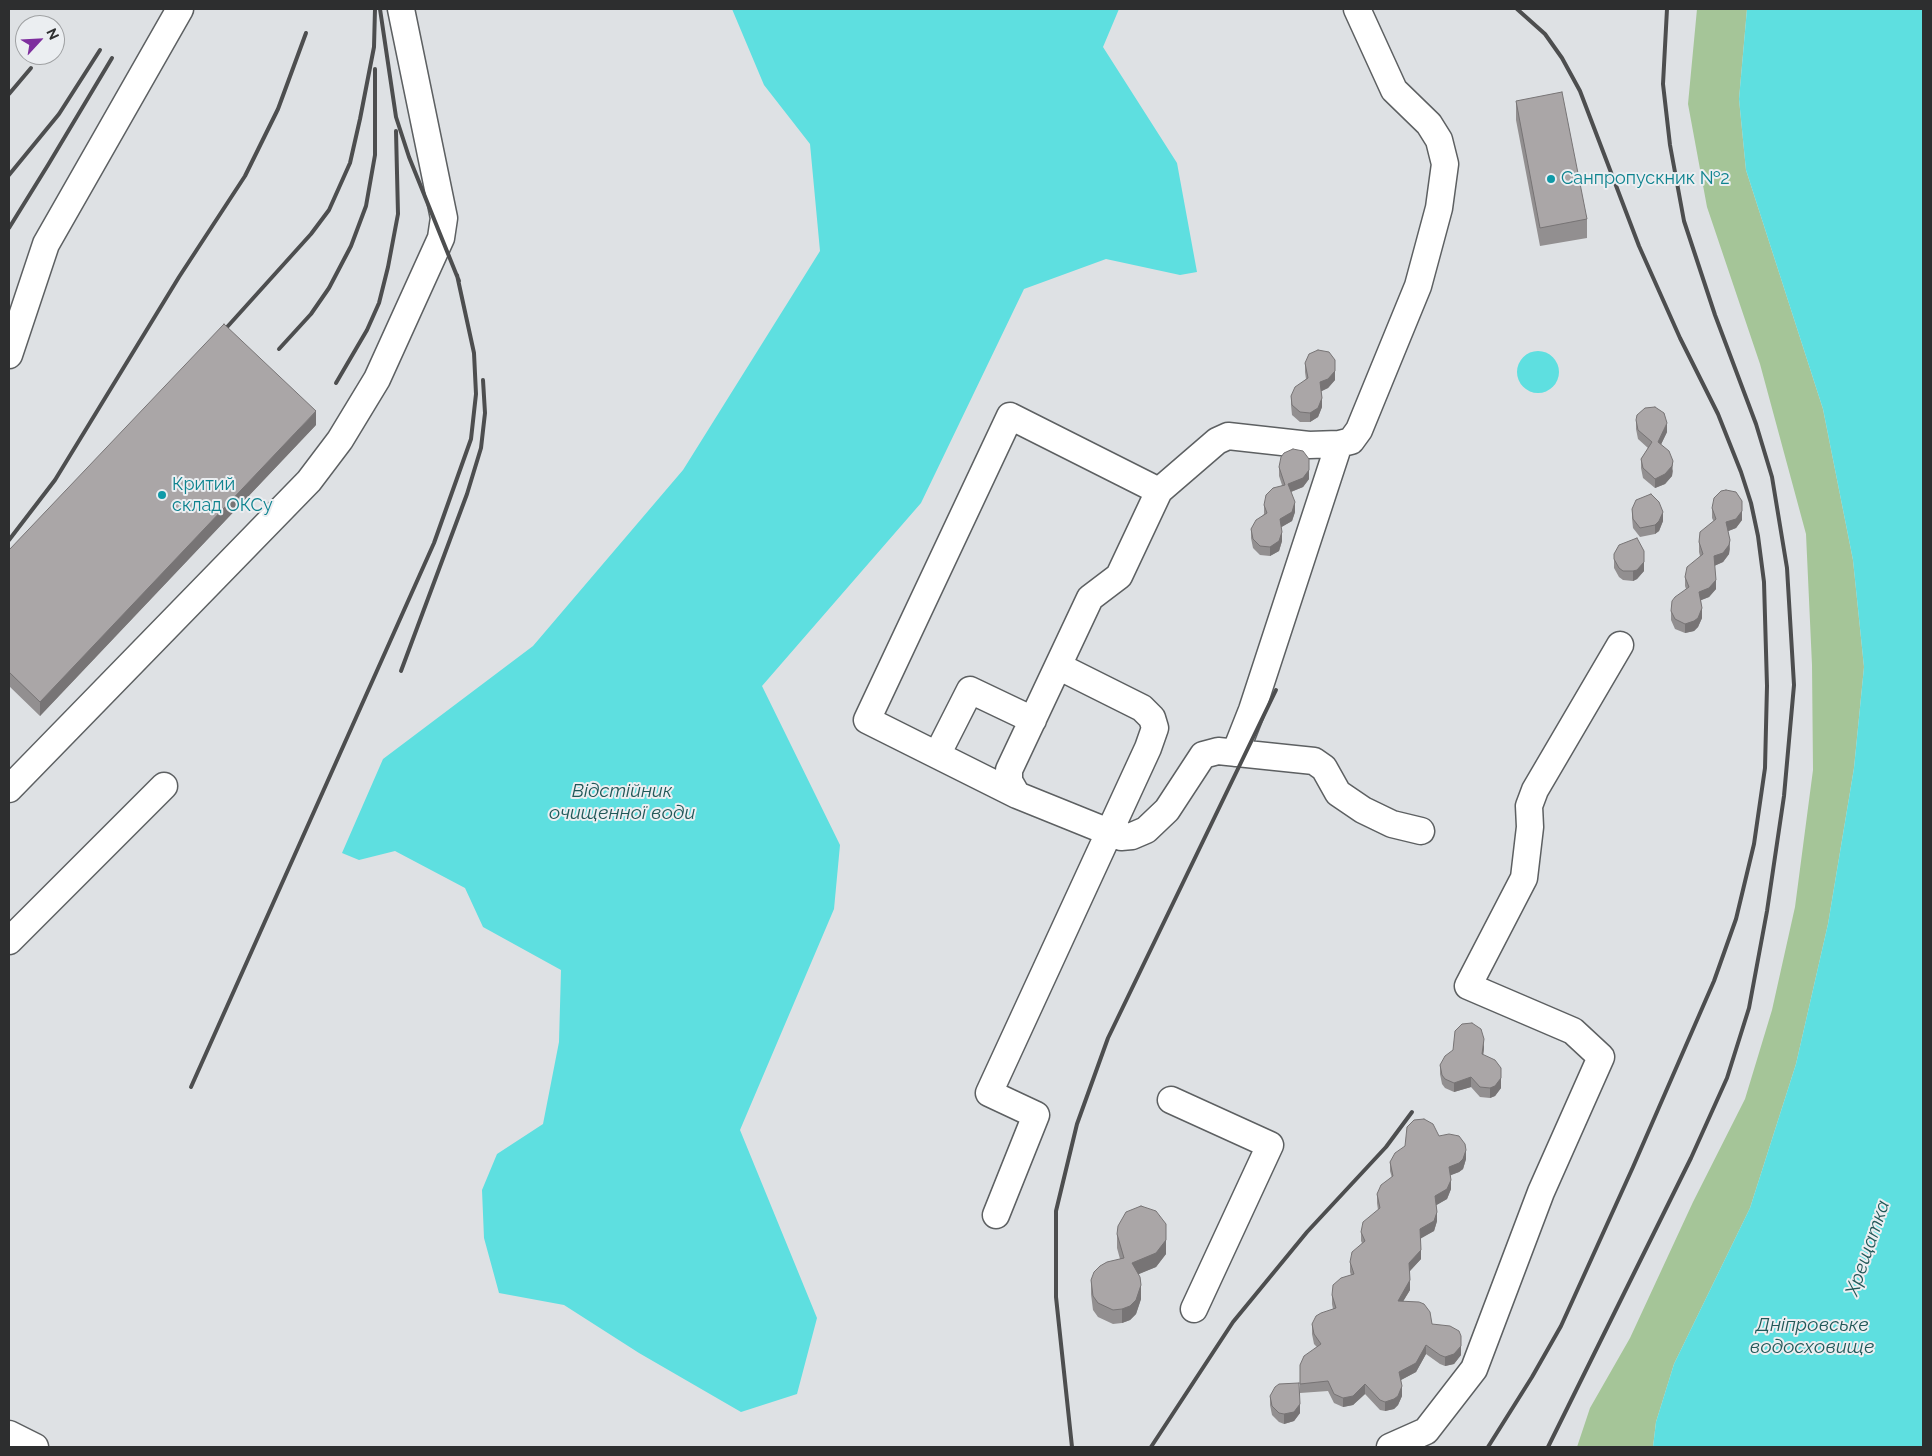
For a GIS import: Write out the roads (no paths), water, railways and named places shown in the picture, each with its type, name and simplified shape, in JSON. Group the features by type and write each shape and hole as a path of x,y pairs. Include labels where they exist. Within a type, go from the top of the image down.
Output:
{"lane":[{"path":"9,355 46,244 180,9"},
{"path":"9,789 309,481 340,440 377,379 441,238 444,218 401,9"},
{"path":"1017,795 1009,781 1009,770 1090,598 1119,576 1159,491 1217,441 1228,436 1309,445 1340,444 1351,441 1359,430 1418,286 1439,208 1445,164 1439,140 1429,124 1394,90 1357,9"},
{"path":"1159,491 1010,416 867,720 1017,795 1121,837 1132,836 1146,830 1167,810 1203,755 1218,751 1314,761 1324,768 1338,793 1363,810 1392,824 1421,831"},
{"path":"1235,753 1252,710 1340,444"},
{"path":"1390,1447 1426,1430 1474,1369 1540,1192 1602,1057 1573,1031 1468,986 1524,878 1530,827 1529,806 1535,790 1620,645"},
{"path":"996,1215 1036,1115 989,1093 1110,832 1148,748 1155,728 1152,718 1142,708 1058,666"},
{"path":"937,755 970,690 1033,720"},
{"path":"9,941 164,786"},
{"path":"1171,1100 1270,1145 1194,1309"},
{"path":"9,1434 35,1447"}],"water":[{"name":"Відстійник очищенної води","path":"732,9 1119,9 1103,47 1177,163 1197,272 1180,275 1106,259 1024,289 921,503 762,686 840,845 834,909 740,1130 817,1318 797,1394 741,1412 639,1353 564,1305 499,1293 484,1238 482,1190 497,1154 543,1124 559,1042 561,970 483,927 465,888 395,851 359,860 342,853 383,759 533,646 683,470 820,251 810,144 764,85"},
{"name":"Дніпровське водосховище","path":"1747,9 1923,9 1923,1447 1653,1447 1656,1422 1674,1364 1750,1208 1796,1064 1828,924 1854,768 1864,667 1853,560 1823,409 1746,170 1739,99"},
{"path":"1538,351 1553,357 1559,372 1553,387 1538,393 1523,387 1517,372 1523,357"}],"railway":[{"path":"219,336 311,234 329,210 350,163 374,47 375,9"},
{"path":"380,9 396,117 409,157 459,281"},
{"path":"1488,1447 1532,1377 1561,1326 1714,981 1736,919 1754,844 1765,768 1767,686 1764,582 1758,536 1751,503 1741,472 1718,414 1680,338 1639,246 1580,91 1562,58 1545,34 1517,9"},
{"path":"1548,1447 1691,1158 1727,1078 1749,1008 1767,911 1784,796 1794,685 1787,568 1772,477 1756,424 1715,315 1684,221 1670,145 1663,84 1667,9"},
{"path":"9,540 55,480 179,277 245,176 278,109 306,33"},
{"path":"9,175 59,114 100,50"},
{"path":"9,228 112,58"},
{"path":"9,94 31,68"},
{"path":"279,349 311,314 329,288 351,246 366,206 375,155 375,69"},
{"path":"336,383 367,330 379,303 388,267 398,214 396,131"},
{"path":"191,1087 434,543 471,439 476,394 474,353 457,275"},
{"path":"401,671 467,494 481,448 485,413 483,380"},
{"path":"1072,1447 1056,1297 1056,1211 1077,1124 1108,1038 1276,690"},
{"path":"1151,1447 1233,1322 1307,1232 1386,1147 1412,1112"}],"place":[{"name":"Санпропускник №2","path":"1551,179"},
{"name":"Критий склад ОКСу","path":"162,495"}],"water label":[{"name":"Хрещатка","path":"1868,1248"}]}
